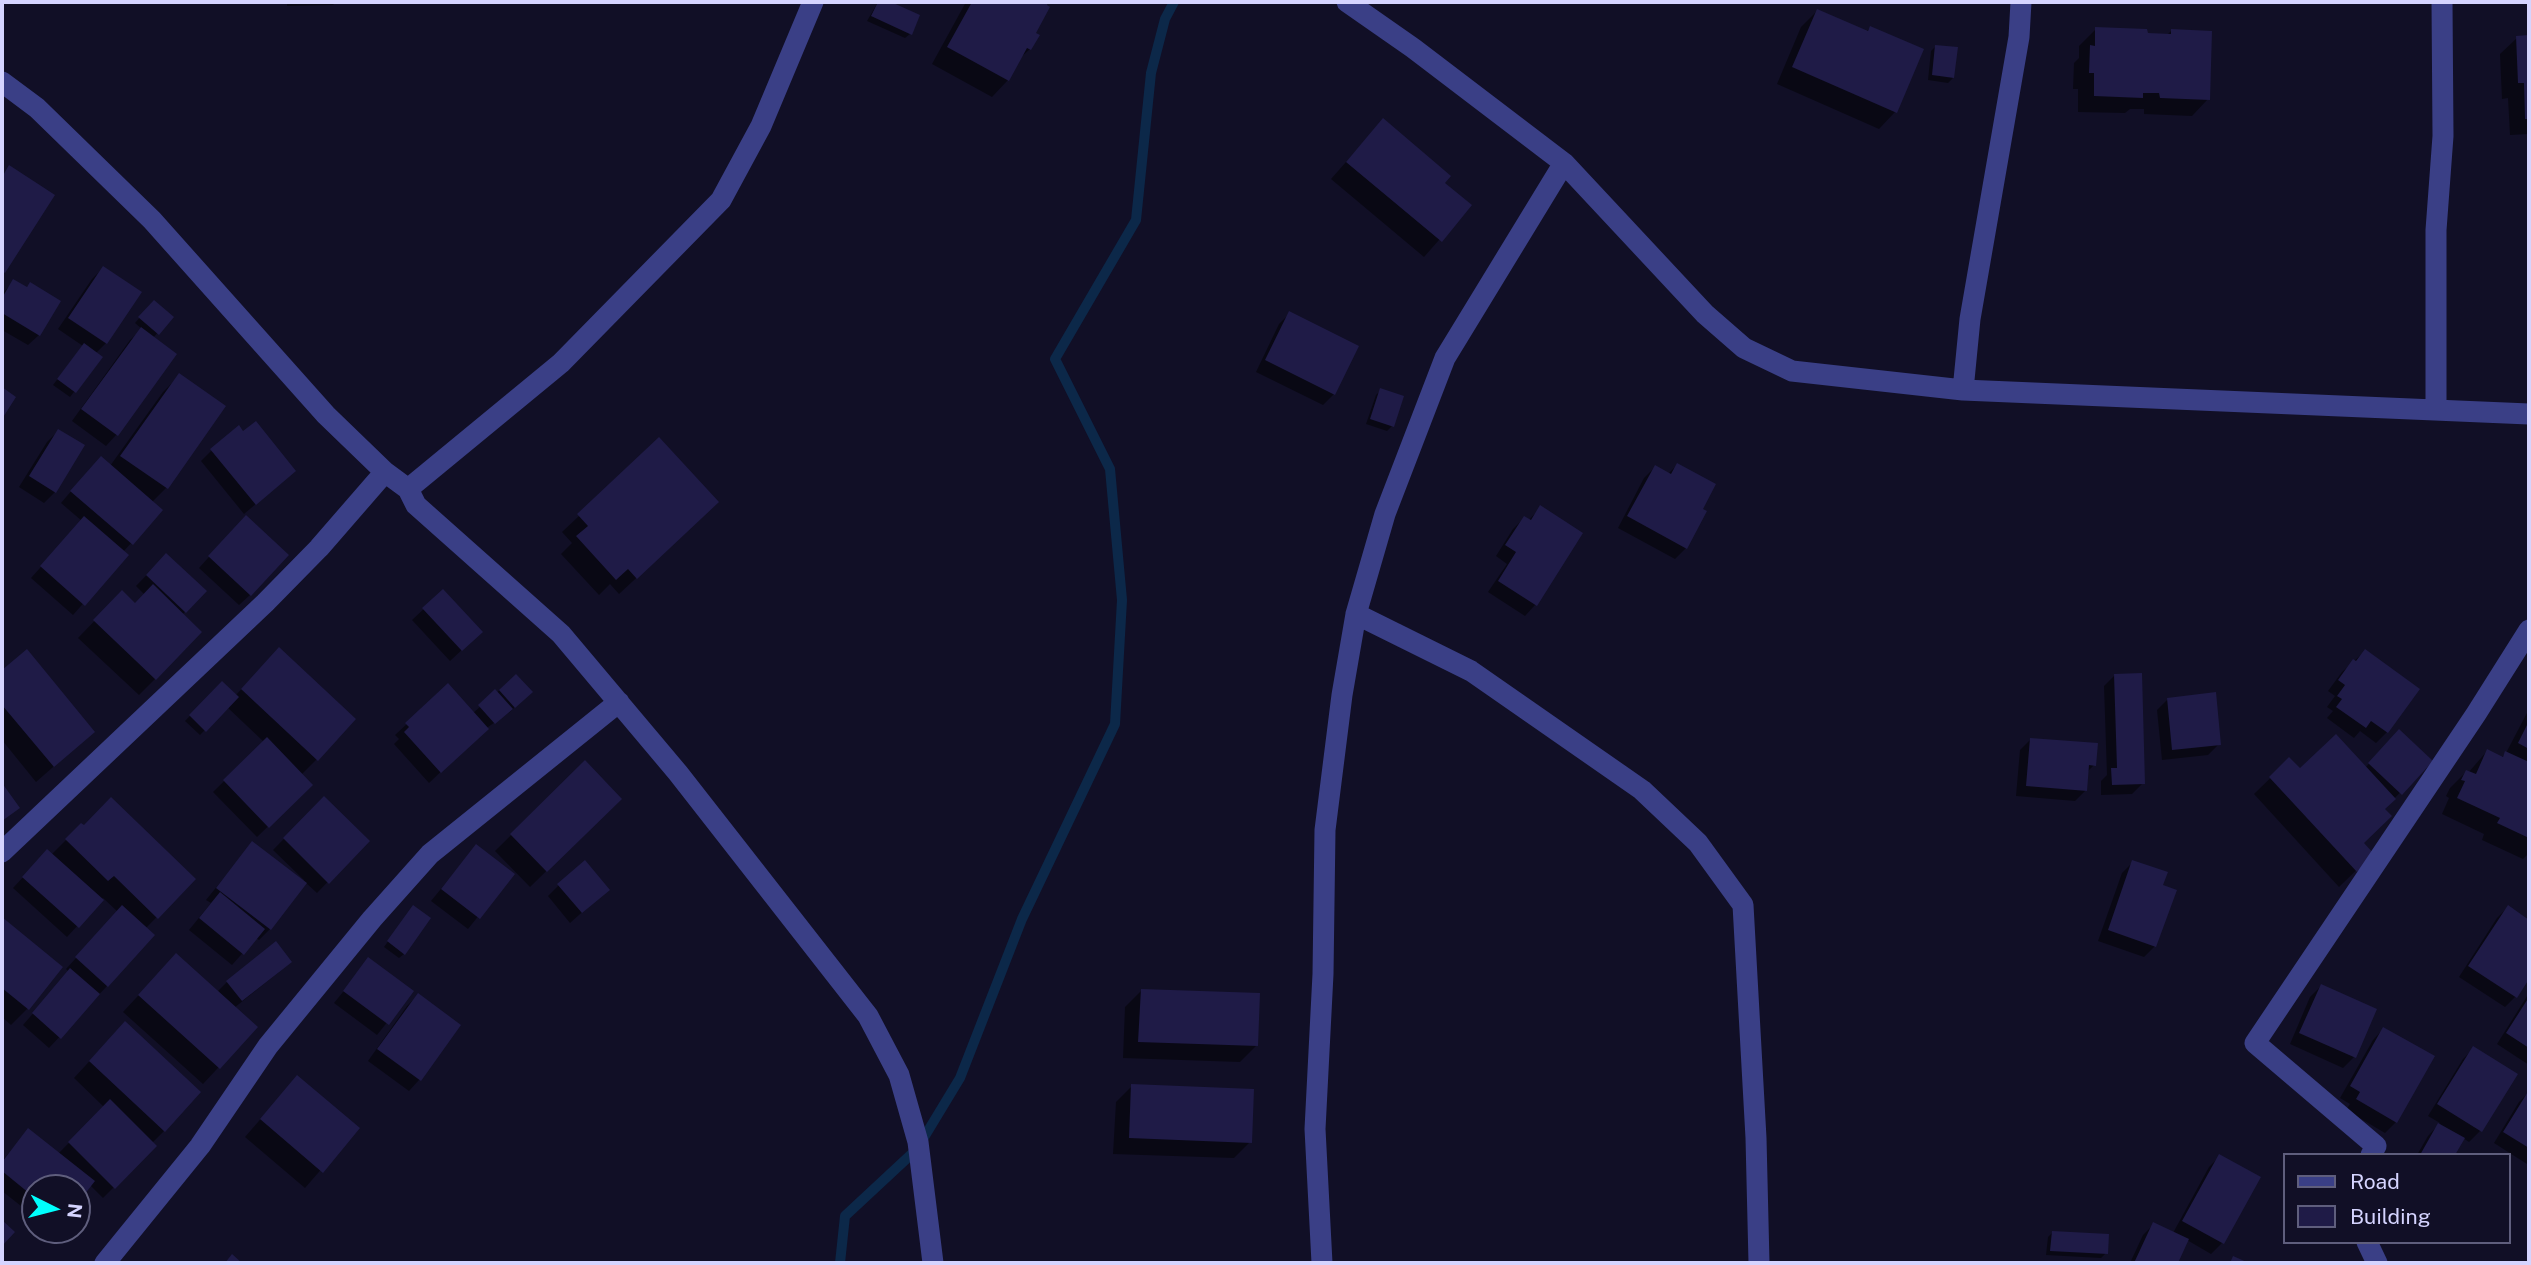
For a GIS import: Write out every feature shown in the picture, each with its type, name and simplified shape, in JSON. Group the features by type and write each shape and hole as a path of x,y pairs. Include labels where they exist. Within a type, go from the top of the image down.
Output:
{"street":[{"path":"408,489 561,363 721,200 761,126 813,2"},
{"path":"1348,2 1564,163 1705,314 1744,348 1792,371 1963,390 2529,414"},
{"path":"1963,390 1969,319 2019,37 2021,2"},
{"path":"2435,410 2435,230 2443,136 2442,2"},
{"path":"2,82 37,108 152,220 326,415 385,472 408,489 416,505 561,634 704,806 868,1016 898,1075 918,1142 933,1263"},
{"path":"1322,1263 1315,1129 1323,974 1325,830 1342,695 1356,614 1385,514 1445,358 1564,163"},
{"path":"2,852 265,603 319,548 385,472"},
{"path":"1356,614 1471,671 1642,790 1698,843 1743,905 1756,1138 1759,1263"},
{"path":"2372,1153 2376,1146 2255,1043 2476,714 2529,629"},
{"path":"105,1263 200,1146 268,1046 372,919 430,854 619,702"},
{"path":"2368,1244 2377,1263"}],"building":[{"path":"878,2 891,2 920,15 912,35 871,16"},
{"path":"972,2 1048,2 1050,7 1036,33 1040,35 1031,50 1027,48 1009,81 947,47"},
{"path":"1817,9 1868,31 1870,26 1924,49 1897,113 1792,67"},
{"path":"2095,27 2147,29 2148,33 2171,34 2171,29 2212,31 2210,100 2160,98 2159,93 2143,93 2143,98 2094,96 2094,73 2089,73 2090,45 2095,46"},
{"path":"2529,35 2529,119 2525,119 2524,83 2518,83 2516,36"},
{"path":"1935,45 1958,47 1954,78 1932,75"},
{"path":"1383,118 1451,176 1445,183 1472,205 1442,242 1346,162"},
{"path":"9,165 55,195 5,273 2,271 2,177"},
{"path":"103,266 142,292 107,344 68,318"},
{"path":"13,279 27,287 30,282 61,301 40,336 2,313 2,298"},
{"path":"154,300 174,317 159,335 138,317"},
{"path":"1289,311 1359,346 1335,395 1265,360"},
{"path":"141,327 177,354 118,436 81,409"},
{"path":"84,343 103,357 76,393 57,379"},
{"path":"179,373 226,406 168,489 120,456"},
{"path":"2,387 16,397 2,419"},
{"path":"1380,388 1404,396 1394,427 1370,419"},
{"path":"256,421 296,471 256,505 210,449 239,425 243,431"},
{"path":"58,429 85,445 56,493 29,476"},
{"path":"659,437 719,502 637,579 628,569 616,580 576,536 588,526 577,514"},
{"path":"101,456 163,510 133,545 70,491"},
{"path":"1677,463 1716,484 1703,509 1707,511 1687,549 1627,516 1655,465 1671,474"},
{"path":"1540,505 1583,533 1537,606 1498,581 1516,552 1505,545 1524,516 1531,520"},
{"path":"246,515 289,555 251,596 208,556"},
{"path":"84,516 129,555 85,606 40,566"},
{"path":"166,553 207,591 186,613 146,575"},
{"path":"153,584 202,632 156,680 93,620 122,590 135,603"},
{"path":"443,589 483,632 462,651 422,608"},
{"path":"279,647 356,719 318,761 241,689"},
{"path":"27,649 95,732 54,767 2,705 2,670"},
{"path":"2365,649 2420,689 2388,733 2371,721 2366,728 2336,707 2342,699 2337,696 2345,685 2338,680 2353,659 2356,661"},
{"path":"2142,673 2145,784 2112,785 2111,768 2117,768 2114,674"},
{"path":"516,674 533,692 515,708 499,690"},
{"path":"222,681 239,697 206,732 189,715"},
{"path":"448,683 489,729 441,773 404,732 409,727 405,723"},
{"path":"495,689 513,709 495,724 478,705"},
{"path":"2216,692 2221,745 2172,750 2167,698"},
{"path":"2529,721 2529,749 2518,743"},
{"path":"2399,729 2433,761 2402,795 2368,763"},
{"path":"2336,734 2396,799 2385,809 2392,816 2364,843 2375,855 2357,872 2269,777 2289,757 2300,768"},
{"path":"267,737 313,785 269,828 223,780"},
{"path":"2030,738 2098,743 2096,766 2089,765 2087,791 2026,786"},
{"path":"2487,749 2503,757 2505,751 2529,762 2529,838 2497,823 2500,818 2457,798 2465,781 2461,780 2466,770 2476,774"},
{"path":"585,760 622,799 547,872 510,834"},
{"path":"2,783 20,808 2,821"},
{"path":"324,796 370,841 329,884 283,838"},
{"path":"111,797 196,879 158,919 114,876 108,881 65,839 81,823 84,825"},
{"path":"252,841 307,883 271,930 216,888"},
{"path":"476,844 515,874 480,919 441,889"},
{"path":"47,849 104,900 79,928 22,877"},
{"path":"585,860 610,890 582,913 557,884"},
{"path":"2132,860 2168,872 2163,885 2177,890 2156,947 2108,930"},
{"path":"220,892 265,929 244,955 199,918"},
{"path":"122,905 155,935 108,987 75,957"},
{"path":"413,905 431,918 405,955 387,941"},
{"path":"2508,905 2529,920 2529,979 2517,998 2468,966"},
{"path":"2,917 63,967 29,1010 2,988"},
{"path":"276,941 292,962 242,1001 226,981"},
{"path":"176,953 258,1027 220,1069 138,995"},
{"path":"368,957 414,991 389,1025 343,991"},
{"path":"70,968 100,994 61,1039 32,1013"},
{"path":"2321,984 2377,1009 2356,1058 2299,1033"},
{"path":"1141,989 1260,993 1258,1046 1138,1042"},
{"path":"418,993 461,1025 421,1081 377,1049"},
{"path":"2529,997 2529,1048 2506,1033"},
{"path":"125,1021 201,1092 165,1132 89,1061"},
{"path":"2383,1027 2435,1056 2397,1123 2356,1099 2360,1092 2350,1086"},
{"path":"2473,1046 2518,1074 2482,1132 2437,1104"},
{"path":"297,1075 360,1128 323,1173 260,1119"},
{"path":"1131,1084 1254,1089 1252,1143 1129,1138"},
{"path":"2529,1090 2529,1148 2503,1132"},
{"path":"110,1099 157,1146 115,1189 68,1142"},
{"path":"2438,1123 2465,1138 2456,1153 2421,1153"},
{"path":"28,1128 86,1174 21,1174 21,1187 2,1171 2,1162"},
{"path":"2219,1154 2261,1177 2224,1244 2182,1221"},
{"path":"2,1220 15,1232 2,1246"},
{"path":"2153,1222 2189,1239 2178,1263 2134,1263"},
{"path":"2052,1231 2109,1234 2108,1254 2050,1251"},
{"path":"232,1254 242,1263 225,1263"},
{"path":"2233,1256 2249,1263 2230,1263"}],"waterway":[{"path":"840,1263 845,1216 917,1149 960,1078 1022,919 1115,724 1122,600 1110,469 1055,359 1136,220 1151,73 1165,19 1174,2"}]}
